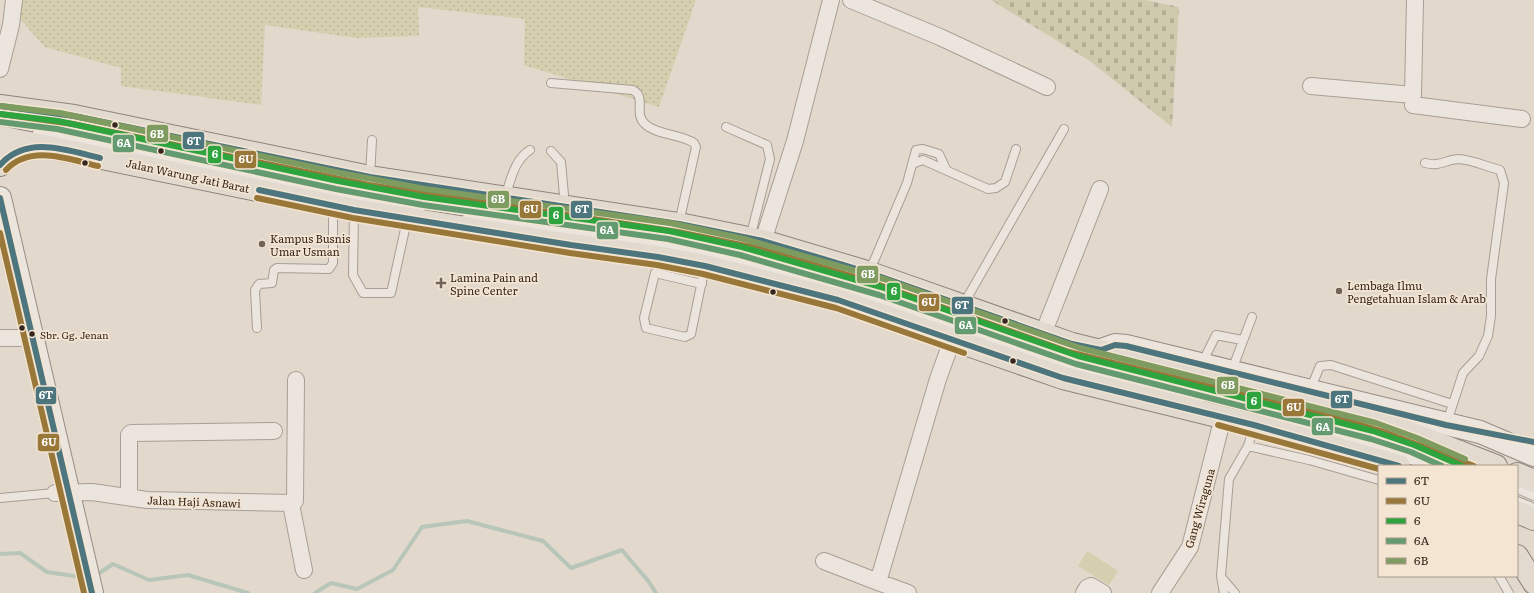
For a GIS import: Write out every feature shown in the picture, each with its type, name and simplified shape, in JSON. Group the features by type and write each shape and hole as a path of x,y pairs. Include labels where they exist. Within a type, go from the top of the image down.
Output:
{"main road":[{"path":"0,106 74,116 370,177 679,224 756,240 867,272 1072,344 1340,410 1387,424 1493,465"},
{"name":"Jalan Warung Jati Barat","path":"0,137 333,206 838,300 1063,378 1223,417 1258,433 1395,465"},
{"path":"0,165 9,154 39,145"},
{"path":"0,198 43,413 61,493 70,529 92,593"},
{"path":"0,252 10,338 43,413"},
{"path":"1101,350 1115,345 1126,346 1310,390 1446,425 1534,442"},
{"path":"1480,432 1534,455"},
{"path":"1518,474 1534,481"},
{"path":"1518,512 1534,519"},
{"path":"70,529 78,593"},
{"path":"1518,558 1534,583"}],"street":[{"path":"0,68 11,25 14,0"},
{"path":"756,240 795,141 831,0"},
{"path":"851,0 940,37 1047,87"},
{"path":"1412,105 1415,0"},
{"path":"1311,86 1412,105 1522,118"},
{"path":"1043,334 1100,189"},
{"path":"878,582 936,387 952,340"},
{"path":"296,380 293,503 304,570"},
{"name":"Gang Wiraguna","path":"1160,593 1190,547 1223,417"},
{"path":"129,497 129,435 131,433 274,431"},
{"name":"Jalan Haji Asnawi","path":"61,493 92,492 147,500 293,503"},
{"path":"824,561 908,593"},
{"path":"1084,593 1087,588 1091,586 1103,593"}],"lane":[{"path":"551,83 633,90 638,93 641,98 639,113 641,120 647,126 694,143 696,146 679,224"},
{"path":"0,114 58,121 338,181 424,197 654,228 742,247 882,287 1078,356 1373,431 1414,445 1460,465"},
{"path":"0,126 367,200 445,214 643,242 752,263 856,292 1066,367 1297,425 1369,445 1425,465"},
{"path":"726,127 767,145 770,159 756,240"},
{"path":"962,306 1064,129"},
{"path":"370,177 372,140"},
{"path":"867,272 874,260 904,190 916,150 922,148 939,154 946,170"},
{"path":"912,164 923,160 988,189 996,188 1005,182 1016,149"},
{"path":"505,198 517,162 523,154 530,150"},
{"path":"551,151 561,162 565,207"},
{"path":"1425,163 1435,166 1457,159 1463,160 1500,170 1504,182 1491,279 1491,316 1488,336 1479,356 1463,373 1446,425"},
{"path":"257,328 255,290 259,284 272,283 274,270 277,268 329,269 332,267 333,206"},
{"path":"354,210 353,276 363,293 391,293 407,219"},
{"path":"656,265 644,318 646,328 650,330 685,337 690,334 704,275"},
{"path":"1232,371 1242,340 1252,317"},
{"path":"1202,364 1216,334 1242,340"},
{"path":"1310,390 1320,366 1331,365 1452,404"},
{"path":"1248,446 1258,433"},
{"path":"1224,593 1220,576 1229,479 1248,446 1258,433"},
{"path":"1258,433 1378,480"},
{"path":"1518,489 1534,496"},
{"path":"0,498 61,493"},
{"path":"1518,500 1534,507"},
{"path":"1220,576 1235,593"},
{"path":"1500,577 1508,593"}],"shaded area":[{"path":"18,0 696,0 659,107 524,65 525,19 418,7 419,36 356,38 265,25 261,105 121,86 121,68 45,47 21,20"},
{"path":"1087,551 1118,571 1109,585 1078,566"}],"green space":[{"path":"991,0 1145,0 1179,7 1172,127 1090,61"}],"waterway":[{"path":"315,593 331,583 357,589 393,570 422,527 467,521 543,541 571,568 622,550 649,582 656,593"},
{"path":"0,554 20,553 47,572 81,577"},
{"path":"95,576 113,564 149,580 188,575 248,593"}],"transit line":[{"name":"6T","path":"0,106 74,116 370,177 679,224 763,241 867,272 1072,344 1101,350 1115,345 1126,346 1446,425 1534,442"},
{"name":"6B","path":"1,106 60,113 340,173 425,189 670,223 744,239 884,279 1080,348 1376,423 1417,438 1465,459"},
{"name":"6U","path":"0,114 73,124 369,185 678,232 761,249 865,280 1069,352 1338,418 1384,432 1471,465"},
{"name":"6","path":"0,114 58,121 338,181 424,197 669,231 742,247 881,287 1078,356 1373,431 1414,445 1460,465"},
{"name":"6A","path":"0,122 57,129 336,189 423,205 668,239 740,255 879,295 1076,364 1371,439 1411,452 1440,465"},
{"name":"6T","path":"0,165 11,156 22,150 35,147 61,149 100,158"},
{"name":"6U","path":"6,170 16,162 26,157 38,155 62,157 98,166"},
{"name":"6T","path":"259,190 354,210 571,245 658,257 705,266 838,300 1063,378 1254,425 1395,465"},
{"name":"6T","path":"0,198 92,593"},
{"name":"6U","path":"257,198 353,218 570,253 657,265 703,274 836,308 964,353"},
{"name":"6U","path":"0,233 84,593"},
{"name":"6U","path":"1218,425 1378,469"}],"place":[{"name":"Kampus Busnis Umar Usman","path":"262,244"},
{"name":"Lamina Pain and Spine Center","path":"441,283"},
{"name":"Lembaga Ilmu Pengetahuan Islam & Arab","path":"1339,291"},
{"name":"Sbr. Gg. Jenan","path":"32,334"}]}
